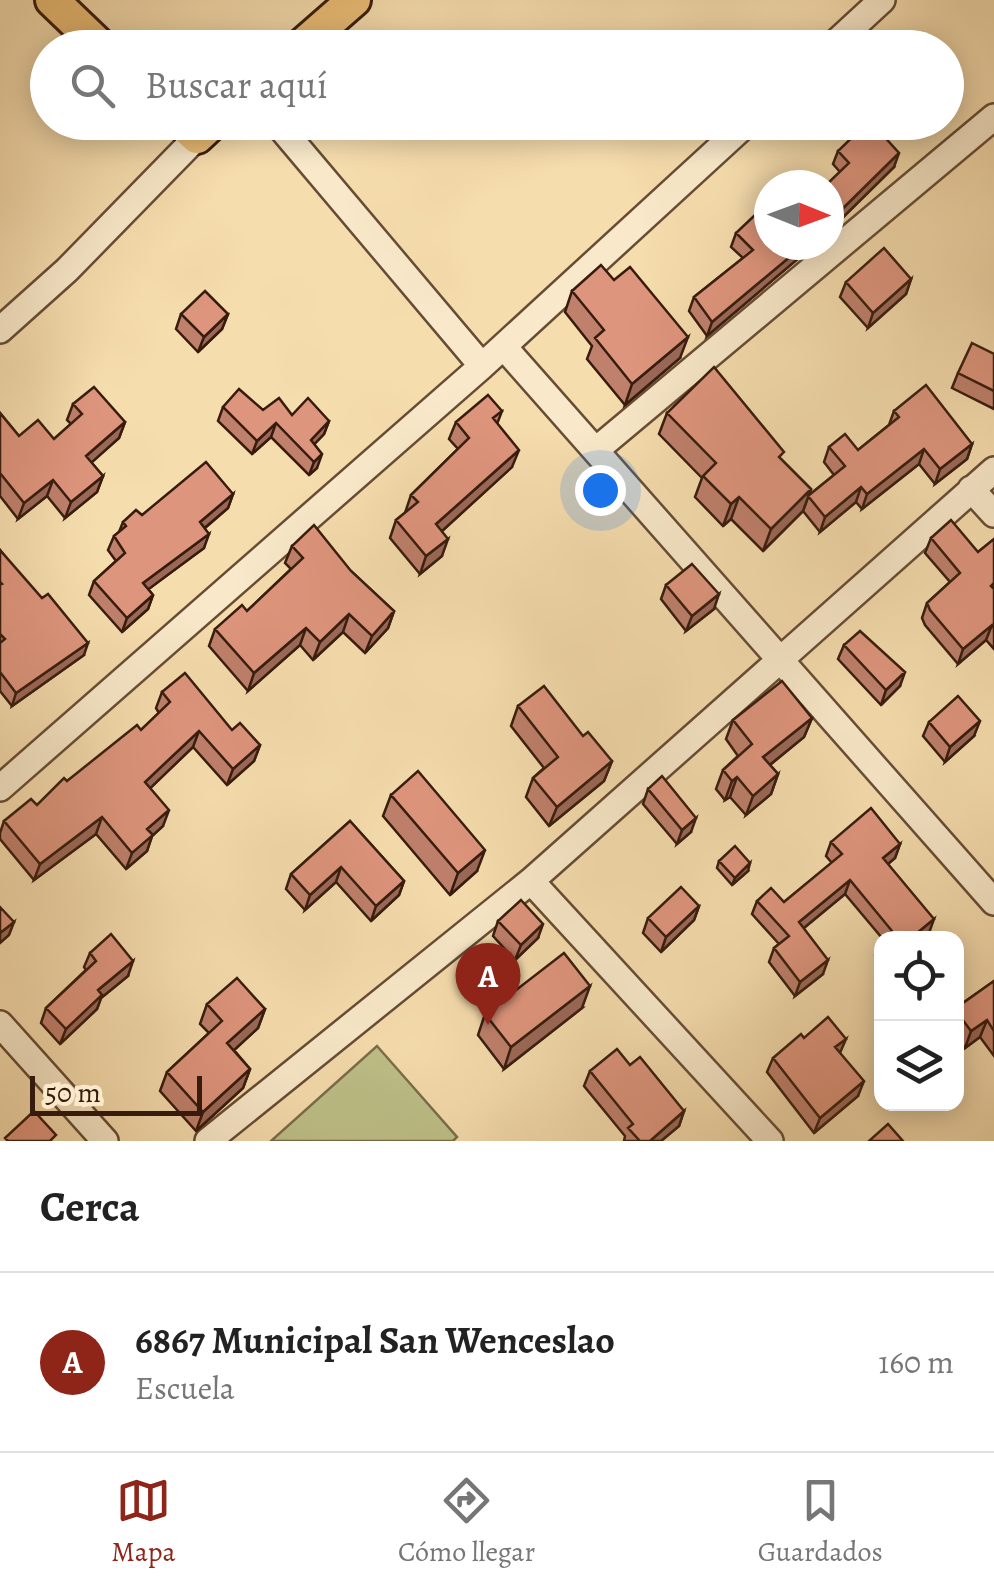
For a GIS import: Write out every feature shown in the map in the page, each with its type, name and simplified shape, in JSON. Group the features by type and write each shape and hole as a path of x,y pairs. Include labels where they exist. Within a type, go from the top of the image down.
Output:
{"main road":[{"path":"52,0 83,30"},
{"path":"320,30 354,0"}],"street":[{"path":"850,30 882,0"},
{"path":"596,450 994,117"},
{"path":"0,330 67,270 186,140"},
{"path":"291,140 482,366"},
{"path":"0,788 504,347 728,140"},
{"path":"504,347 994,902"},
{"path":"208,1141 530,882 994,470"},
{"path":"972,489 994,514"},
{"path":"530,882 770,1141"},
{"path":"0,1024 105,1141"}],"green space":[{"path":"377,1046 457,1137 453,1141 271,1141"}],"building":[{"path":"849,140 887,140 899,153 844,207 842,170 849,163 838,151"},
{"path":"754,216 754,260 786,260 712,322 694,297 753,250 736,233"},
{"path":"884,248 911,279 873,313 846,282"},
{"path":"601,265 614,280 630,267 688,337 632,384 595,338 604,330 572,291"},
{"path":"205,291 228,314 204,337 181,314"},
{"path":"972,343 994,354 994,391 958,373"},
{"path":"714,367 784,452 779,457 811,489 771,529 739,497 731,504 703,476 716,463 667,413"},
{"path":"926,385 972,444 940,469 924,449 867,494 861,487 825,517 808,496 845,466 829,447 845,434 858,450 899,417 894,411"},
{"path":"94,387 125,422 86,456 103,476 71,502 53,480 24,503 0,473 0,413 19,436 38,420 54,439 82,414 73,404"},
{"path":"239,389 263,410 279,398 292,415 308,398 329,421 311,440 322,454 314,462 276,423 257,441 223,407"},
{"path":"488,395 502,411 493,418 519,450 436,524 448,539 426,556 396,520 418,502 411,495 469,438 456,422"},
{"path":"206,462 233,494 200,522 209,534 143,583 153,595 127,618 94,581 125,553 114,536 136,510 142,515"},
{"path":"951,520 978,552 994,539 994,628 992,625 963,649 927,603 960,573 931,538"},
{"path":"314,525 351,571 394,611 372,636 349,614 320,642 306,628 254,673 215,629 242,605 247,611 303,558 292,546"},
{"path":"0,550 42,598 48,594 88,643 16,693 0,672 0,643 5,639 0,634"},
{"path":"692,564 719,594 692,616 666,585"},
{"path":"860,631 905,672 886,690 844,645"},
{"path":"185,673 232,730 240,723 260,745 233,769 199,731 145,782 169,810 147,829 153,835 132,853 102,817 40,864 4,821 31,799 37,805 64,778 67,781 137,725 141,730 170,702 162,692"},
{"path":"782,681 812,718 763,757 778,774 753,796 737,777 732,781 723,770 752,744 733,720"},
{"path":"544,686 583,736 588,732 612,761 557,807 533,778 558,757 518,706"},
{"path":"958,696 980,721 950,747 929,722"},
{"path":"418,771 485,850 458,873 391,795"},
{"path":"662,776 696,818 682,830 648,789"},
{"path":"871,808 900,844 883,858 934,919 919,931 892,931 850,880 799,922 828,960 800,982 774,948 789,936 757,901 771,888 784,902 842,854 831,842"},
{"path":"350,821 404,881 376,906 341,867 310,895 291,874"},
{"path":"735,846 750,863 735,878 719,861"},
{"path":"681,887 699,906 666,937 648,918"},
{"path":"521,900 543,924 521,945 498,921"},
{"path":"0,907 14,922 0,933"},
{"path":"111,934 133,961 98,990 102,995 66,1029 46,1008 96,961 90,953"},
{"path":"564,953 590,986 511,1047 485,1014"},
{"path":"237,978 265,1009 227,1043 250,1069 203,1112 167,1072 222,1021 207,1004"},
{"path":"994,981 994,1031 987,1020 971,1031 964,1022 964,1002"},
{"path":"828,1017 846,1039 835,1047 864,1081 820,1118 773,1058"},
{"path":"617,1049 630,1065 640,1057 684,1111 650,1141 640,1141 628,1128 633,1124 590,1071"},
{"path":"34,1111 56,1135 50,1141 8,1141 5,1138"},
{"path":"888,1124 903,1141 869,1141"}],"place":[{"name":"6867 Municipal San Wenceslao","path":"488,1025"}]}
